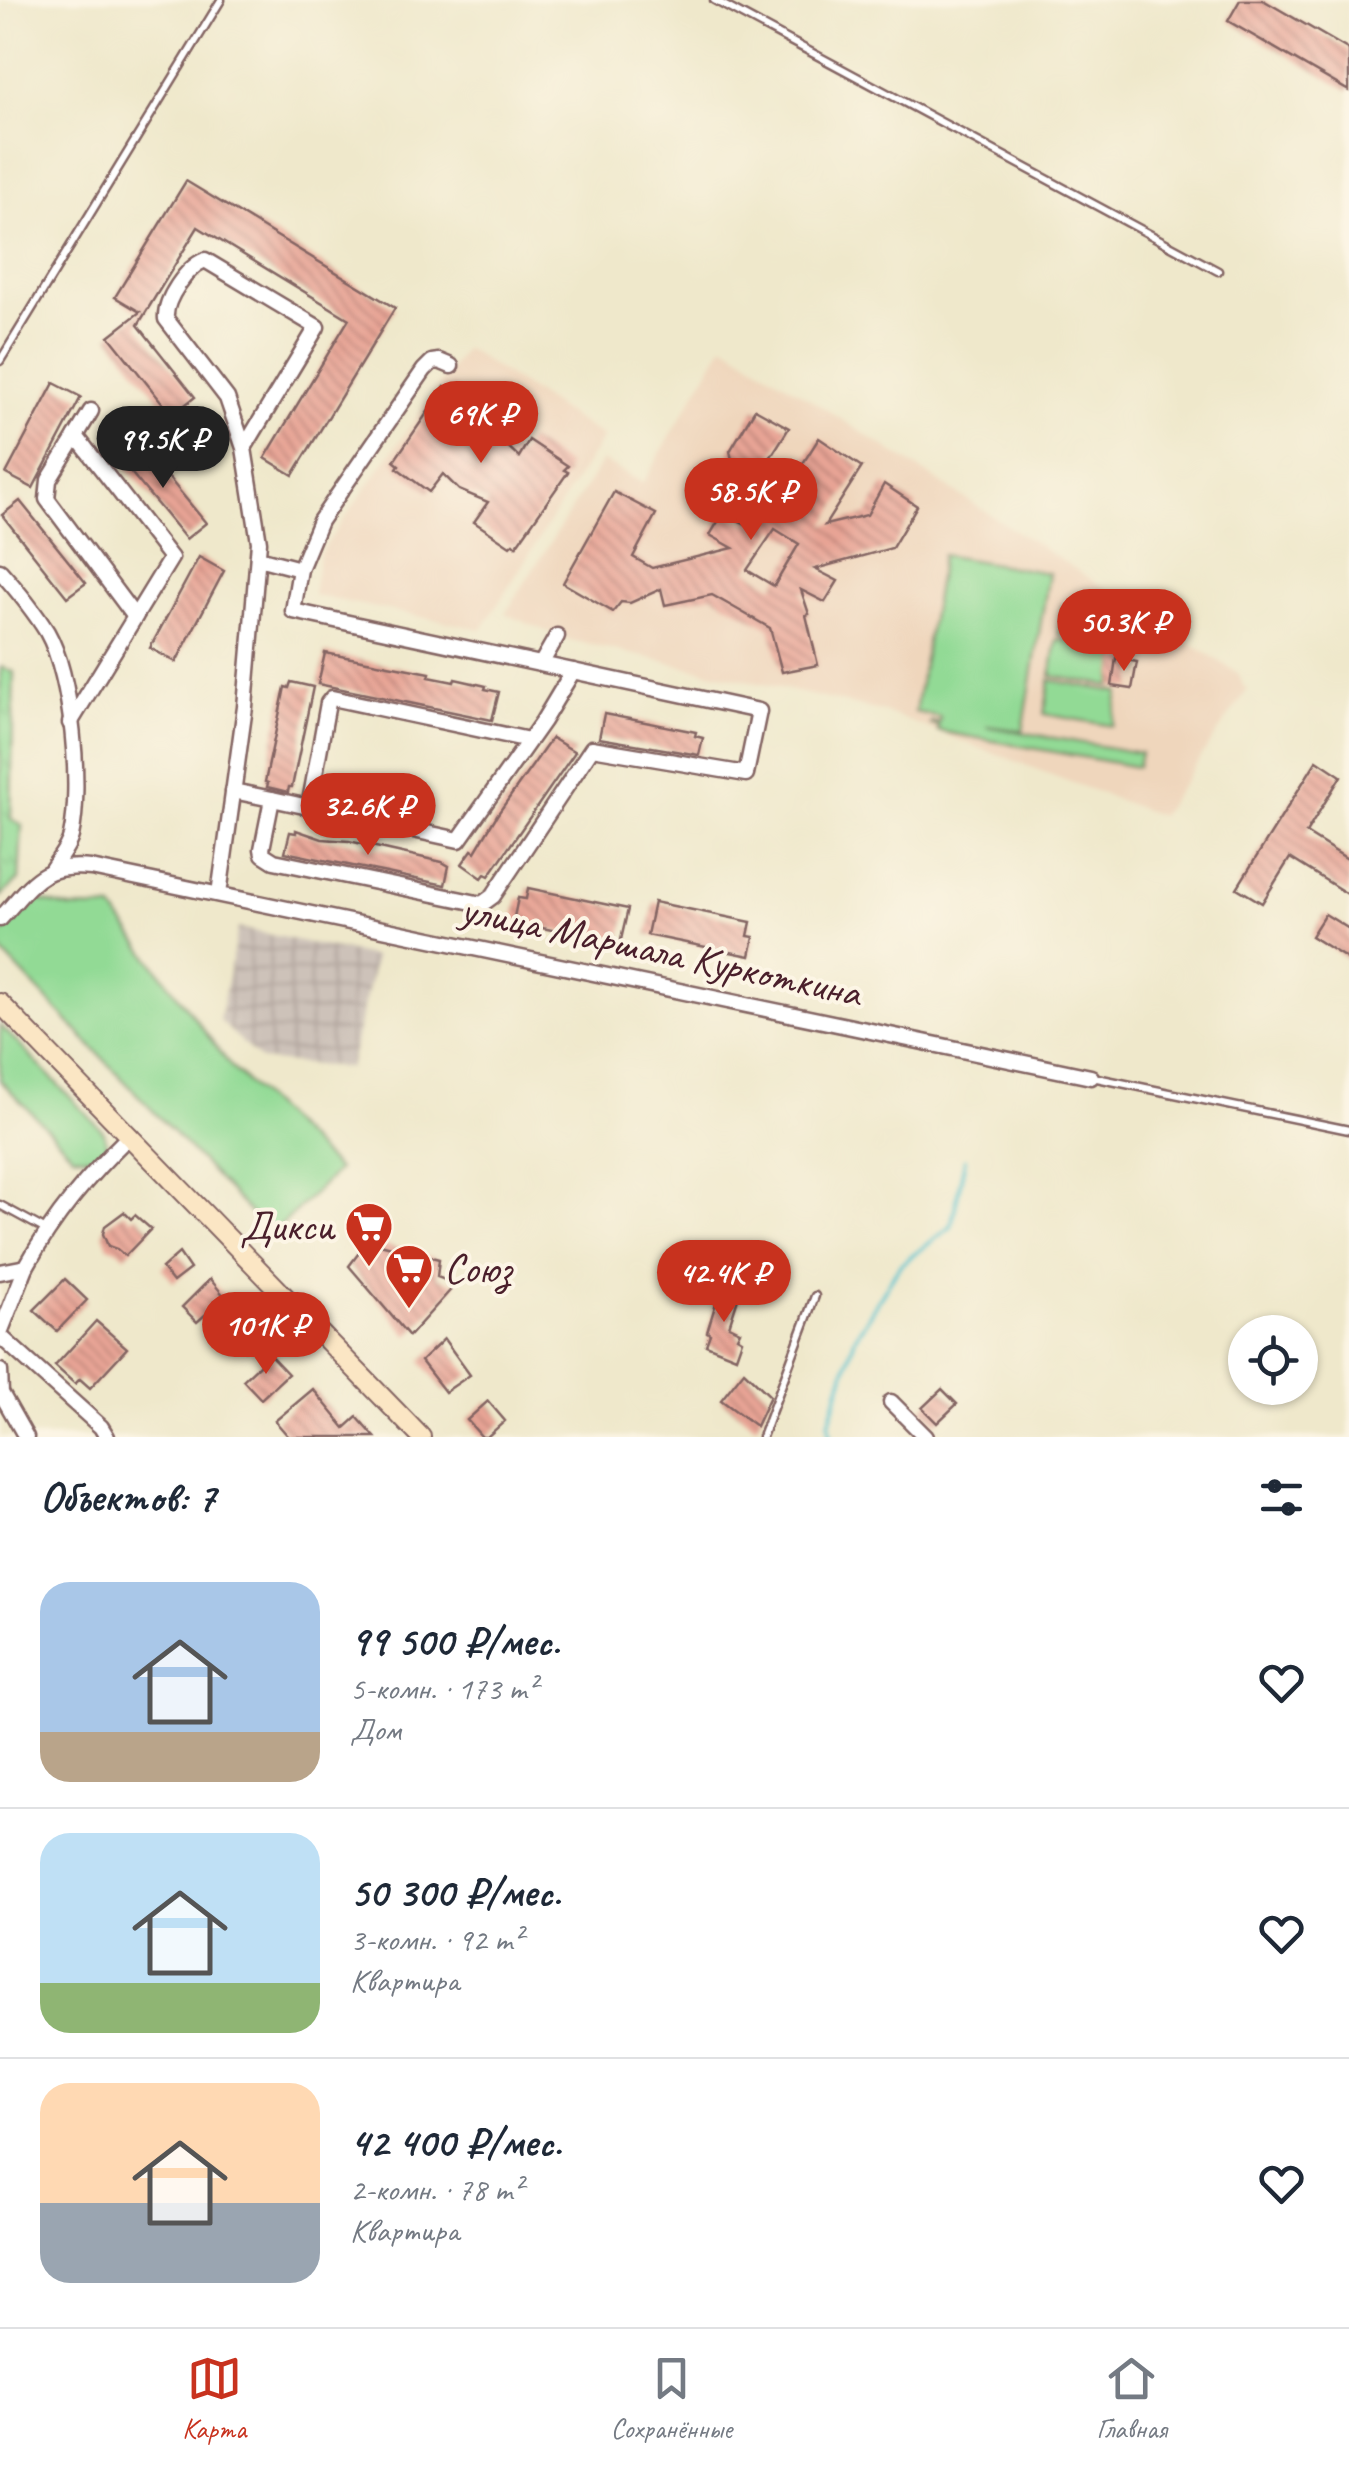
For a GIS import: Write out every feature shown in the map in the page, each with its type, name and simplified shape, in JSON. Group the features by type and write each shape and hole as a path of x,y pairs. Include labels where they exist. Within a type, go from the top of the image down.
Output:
{"main road":[{"path":"0,1003 422,1437"}],"street":[{"path":"219,894 245,707 260,542 244,448 227,398 166,319 165,310 190,269 205,260 317,327 244,448"},
{"path":"272,799 262,849 274,861 482,904 493,896 592,748 746,774 758,711 293,611 300,569 320,521 424,370 439,360 451,366"},
{"path":"91,411 49,480 47,499 136,617"},
{"path":"70,723 171,558 76,436"},
{"path":"258,558 300,569"},
{"path":"0,572 46,632 64,681 74,819 70,841 52,869 37,876 0,918"},
{"path":"540,664 557,636"},
{"path":"233,791 459,840 573,671"},
{"path":"310,807 332,698 530,740"},
{"name":"улица Маршала Куркоткина","path":"52,869 91,868 1091,1076"},
{"path":"107,1437 101,1427 0,1334 26,1266 46,1230 92,1172 130,1136"},
{"path":"0,1272 26,1266"},
{"path":"0,1371 0,1393 26,1437"},
{"path":"891,1402 926,1437"}],"lane":[{"path":"0,361 221,0"},
{"path":"714,0 1218,271"},
{"path":"1091,1076 1349,1130"},
{"path":"0,1206 46,1230"},
{"path":"762,1437 816,1296"}],"shaded area":[{"path":"724,344 1239,674 1248,689 1160,816 885,712 566,639 505,614 602,461 643,483"},
{"path":"465,348 603,437 482,629 313,595 319,555"},
{"path":"238,928 375,957 349,1068 260,1060 219,1020"}],"green space":[{"path":"942,555 1049,573 1023,731 986,726 1140,753 1137,767 938,731 938,726 930,724 939,723 940,717 915,712"},
{"path":"1062,606 1109,613 1105,641 1058,634"},
{"path":"1057,639 1118,649 1112,686 1051,676"},
{"path":"0,667 14,672 11,819 22,825 19,880 0,897"},
{"path":"1050,680 1119,692 1113,726 1044,714"},
{"path":"38,900 70,908 113,909 232,1068 338,1170 271,1235 0,950 0,935"},
{"path":"0,1025 104,1132 107,1147 100,1154 73,1155 0,1080"}],"building":[{"path":"1240,0 1263,0 1349,50 1349,91 1228,21"},
{"path":"186,181 395,308 293,475 265,458 349,319 198,227 138,325 195,397 172,415 109,336 140,312 115,297"},
{"path":"54,383 81,397 33,488 6,474"},
{"path":"453,386 489,413 475,430 502,441 519,457 529,440 568,466 564,470 568,472 516,546 474,522 488,502 459,490 443,474 429,492 397,468 399,465 394,461 445,387 450,390"},
{"path":"755,409 789,428 770,458 781,498 819,438 862,467 825,525 867,515 884,484 917,506 892,548 815,569 838,581 825,602 801,590 818,665 782,672 770,628 712,595 665,605 661,589 630,603 621,602 613,612 563,583 614,492 656,514 633,557 652,568 733,548 710,535 723,513 748,525 730,451","holes":["775,529 799,544 774,586 747,570"]},
{"path":"139,442 206,523 186,539 119,458"},
{"path":"20,501 86,583 67,597 2,515"},
{"path":"199,557 224,571 176,662 150,648"},
{"path":"325,653 486,686 485,689 499,692 492,720 318,684"},
{"path":"1116,658 1137,662 1132,689 1112,686"},
{"path":"291,682 313,687 288,792 267,787 265,782 285,687 289,688"},
{"path":"604,714 696,732 695,736 703,738 699,755 599,738"},
{"path":"552,738 575,752 489,876 485,874 482,878 462,864 472,850 475,852"},
{"path":"1317,760 1341,776 1306,833 1349,860 1349,895 1290,858 1262,903 1237,888"},
{"path":"296,830 322,839 349,841 442,862 449,866 445,885 285,852 290,832"},
{"path":"528,888 628,909 620,944 513,922 518,898 526,899"},
{"path":"654,902 751,922 748,936 754,937 750,956 647,935"},
{"path":"1325,914 1349,929 1349,960 1311,936"},
{"path":"124,1212 131,1219 135,1215 151,1229 125,1256 108,1246 103,1234 105,1226"},
{"name":"Союз","path":"368,1241 439,1259 437,1277 456,1284 409,1336 349,1266"},
{"path":"179,1253 190,1269 173,1282 162,1268"},
{"path":"65,1279 87,1300 57,1331 34,1310"},
{"path":"210,1279 225,1297 197,1322 182,1307"},
{"path":"720,1290 739,1295 729,1326 740,1331 737,1337 742,1340 736,1357 706,1345"},
{"path":"96,1321 127,1348 90,1388 80,1379 75,1384 55,1366"},
{"path":"249,1322 261,1337 245,1350 233,1338"},
{"path":"444,1339 470,1375 445,1392 421,1361"},
{"path":"270,1355 288,1374 261,1399 243,1380"},
{"path":"744,1371 770,1396 756,1426 721,1400"},
{"path":"313,1389 345,1428 357,1417 375,1437 289,1437 275,1421"},
{"path":"942,1389 957,1404 937,1423 922,1408"},
{"path":"488,1401 505,1421 482,1437 467,1420"}],"waterway":[{"path":"831,1437 829,1423 855,1338 900,1265 951,1227 965,1159"}],"place":[{"name":"Дикси","path":"369,1268"},
{"name":"Союз","path":"409,1310"}]}
